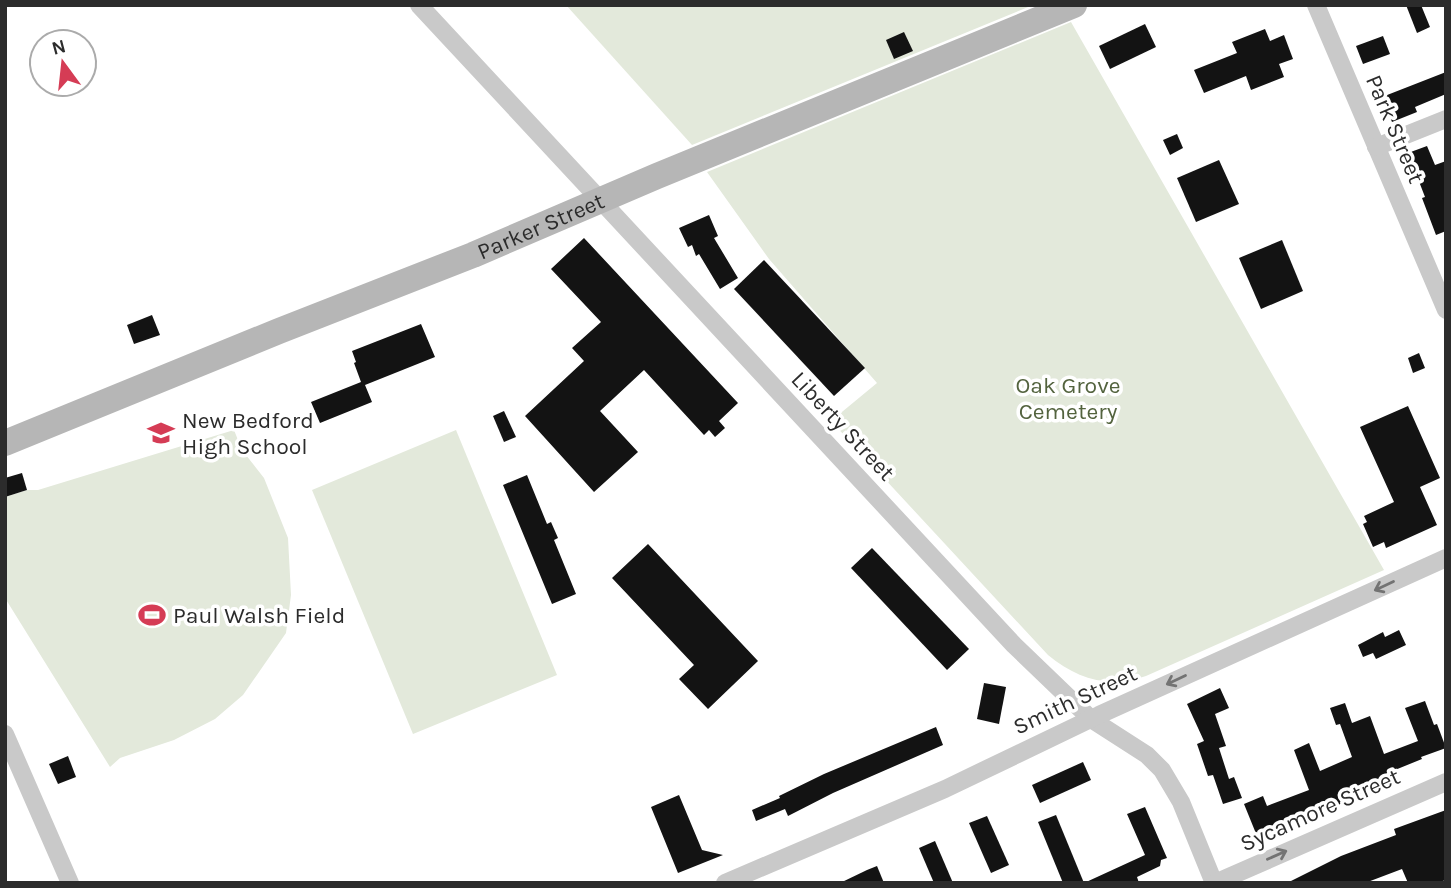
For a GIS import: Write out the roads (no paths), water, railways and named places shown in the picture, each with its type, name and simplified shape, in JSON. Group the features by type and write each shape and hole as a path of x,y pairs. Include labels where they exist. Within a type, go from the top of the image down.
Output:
{"main road":[{"name":"Parker Street","path":"5,443 473,255 657,176 1074,5"}],"street":[{"name":"Liberty Street","path":"419,5 1004,635 1091,719 1147,755 1162,770 1181,802 1214,883"},
{"name":"Park Street","path":"1316,5 1446,310"},
{"path":"1376,147 1446,119"},
{"name":"Smith Street","path":"724,883 945,789 1091,719 1446,558"},
{"path":"5,734 70,883"},
{"name":"Sycamore Street","path":"1214,883 1446,782"}],"place":[{"name":"New Bedford High School","path":"161,433"},
{"name":"Paul Walsh Field","path":"152,615"}],"park label":[{"name":"Oak Grove Cemetery","path":"1068,398"}]}
